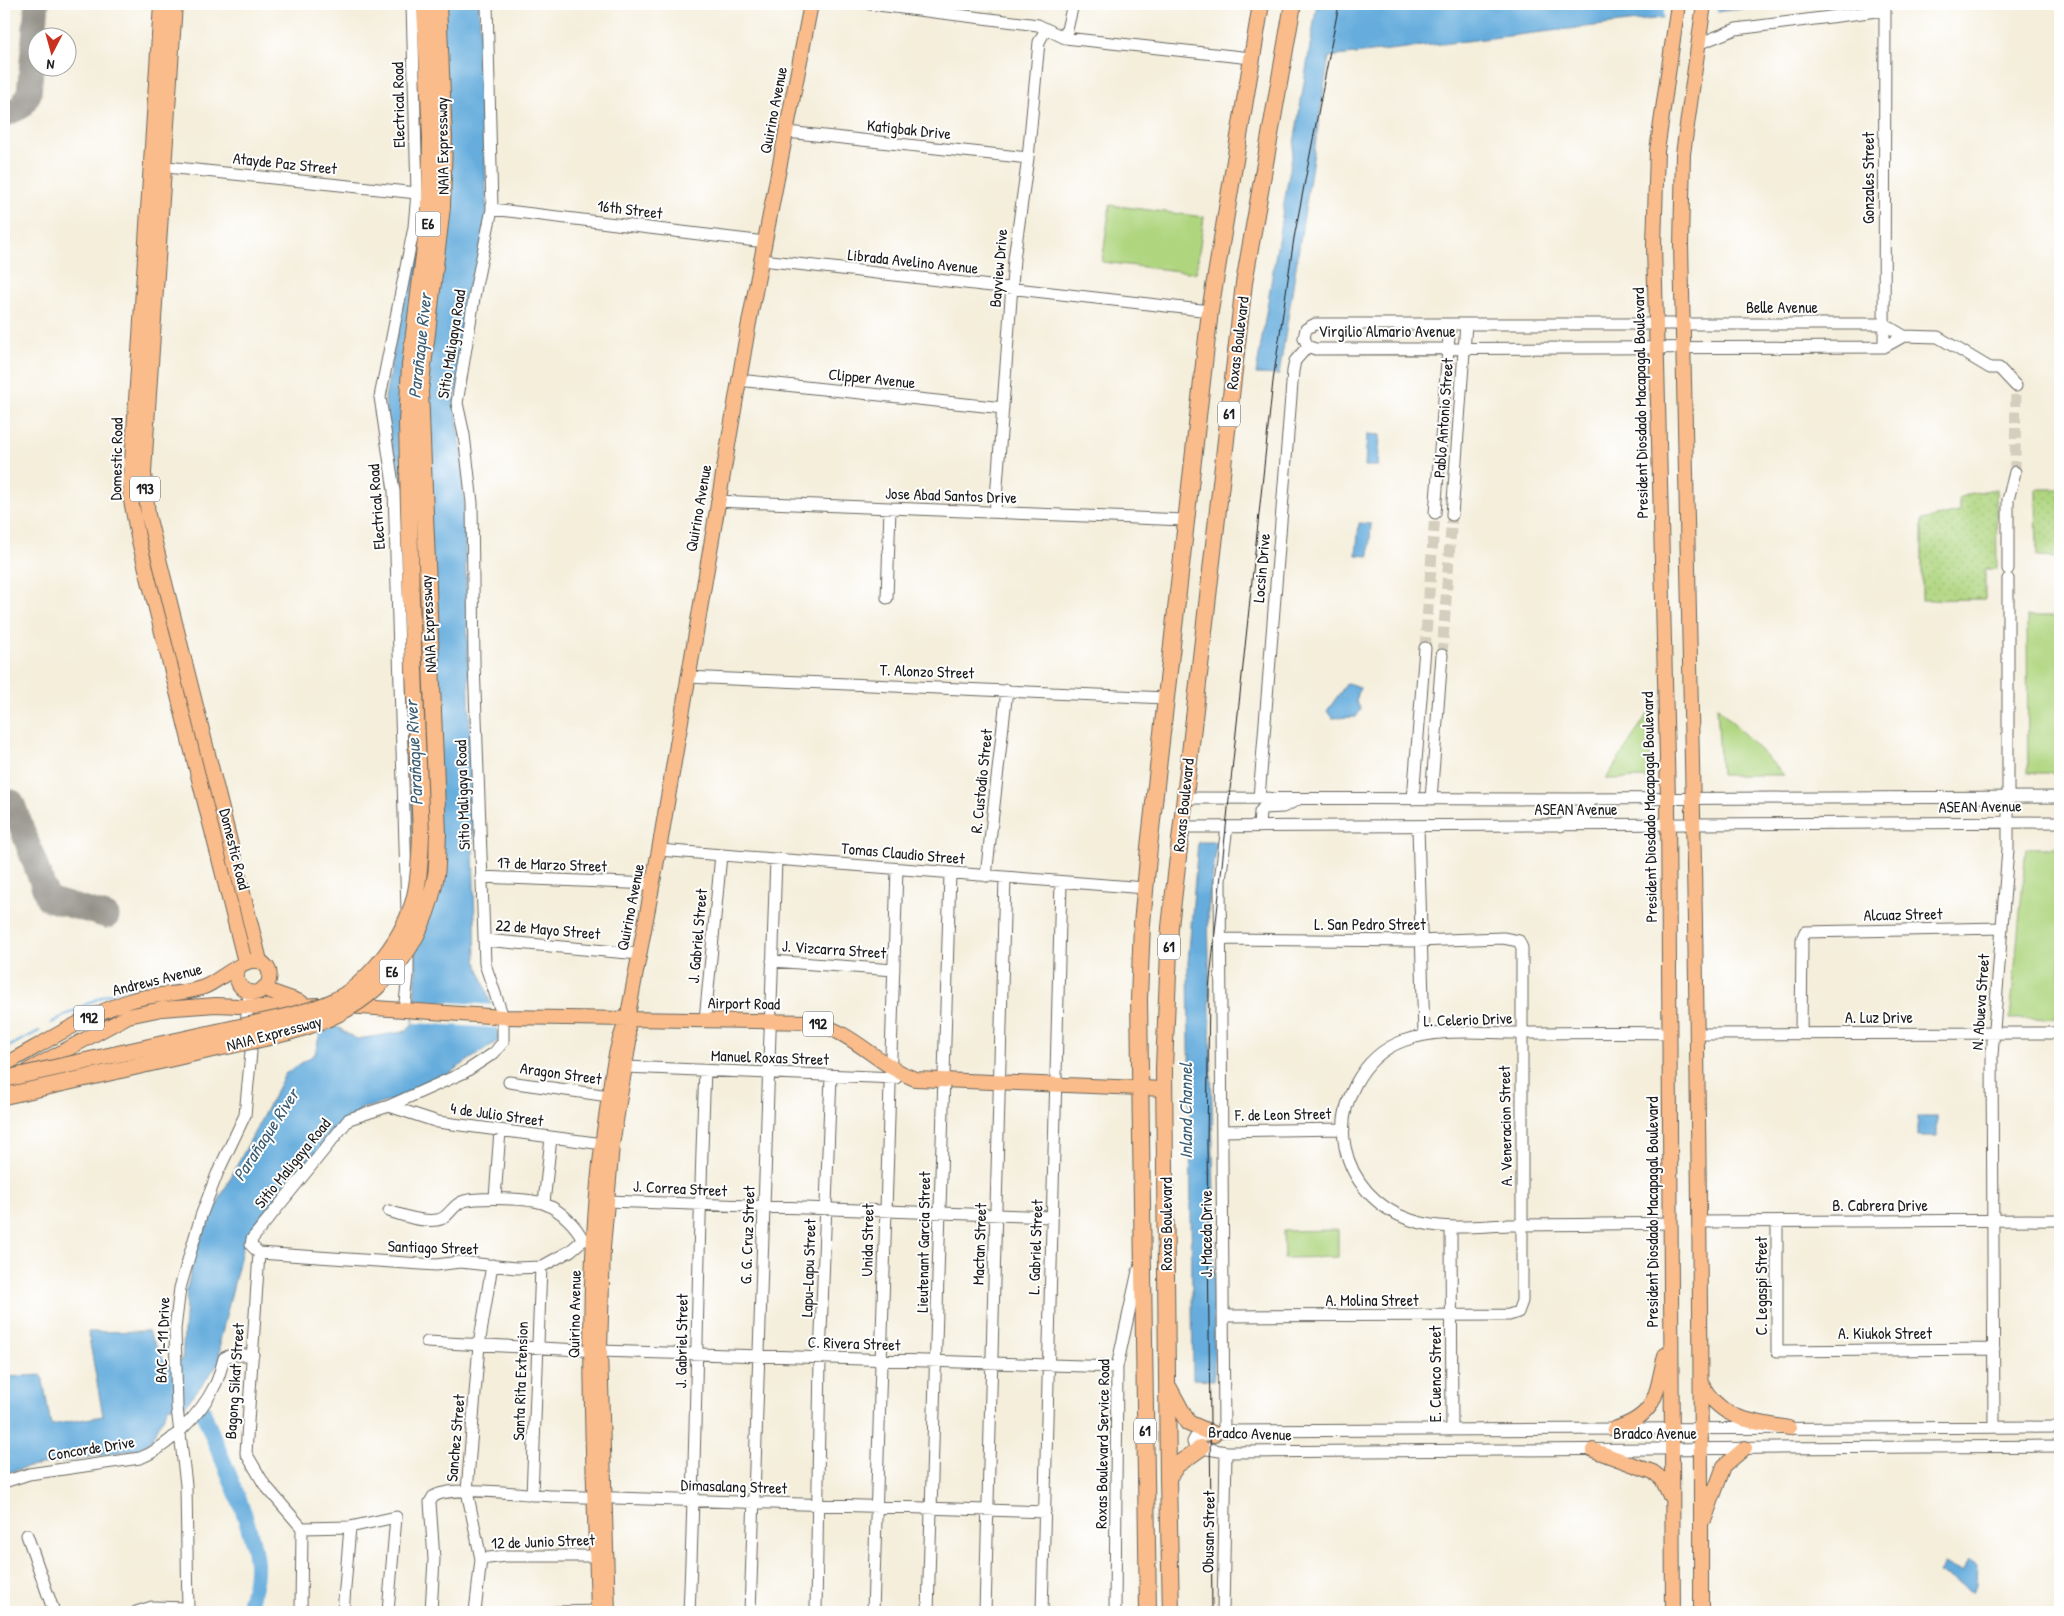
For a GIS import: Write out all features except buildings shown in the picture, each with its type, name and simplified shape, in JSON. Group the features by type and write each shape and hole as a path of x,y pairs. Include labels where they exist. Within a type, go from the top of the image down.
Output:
{"highway":[{"name":"NAIA Expressway","path":"4,1080 281,1018 312,1010 334,1001 377,966 402,931 415,898 420,871 421,834 411,600 407,422 410,365 430,208 431,139 425,4"},
{"name":"NAIA Expressway","path":"4,1096 291,1032 318,1023 372,992 400,962 421,927 436,874 438,834 420,391 442,208 444,139 438,4"},
{"path":"440,58 448,4"},
{"name":"Roxas Boulevard","path":"1148,1612 1139,999 1145,888 1210,311 1261,4"},
{"name":"Roxas Boulevard","path":"1171,1612 1165,1090 1165,998 1169,945 1184,798 1244,283 1293,4"},
{"path":"1167,1384 1182,1416 1188,1423 1219,1433"},
{"path":"1168,1478 1177,1466 1201,1448"}],"main road":[{"name":"Domestic Road","path":"161,4 158,166 146,439 146,502 181,652 260,961"},
{"name":"Domestic Road","path":"175,4 131,459 130,495 140,547 242,965"},
{"name":"Quirino Avenue","path":"602,1612 593,1240 603,1144 618,1039 627,1020 652,884 738,380 811,4"},
{"name":"President Diosdado Macapagal Boulevard","path":"1673,1612 1668,799 1654,245 1657,151 1678,4"},
{"path":"1701,1612 1698,1034 1682,322 1683,154 1704,4"},
{"name":"Andrews Avenue","path":"4,1065 93,1016 116,1006 141,998 198,989 252,960 260,961"},
{"path":"242,965 236,974 237,982 256,996 268,984 270,974 266,965 260,961"},
{"name":"Andrews Avenue","path":"4,1085 128,1016 162,1009 226,1005 256,996"},
{"name":"Airport Road","path":"256,996 307,1004 500,1017 812,1022 827,1026 861,1044 890,1073 915,1079 1165,1090"},
{"name":"Quirino Avenue","path":"593,1240 607,1201 612,1145 629,1042 627,1020"},
{"path":"1614,1429 1635,1422 1648,1411 1656,1390 1670,1337"},
{"path":"1700,1382 1713,1402 1727,1412 1789,1428"},
{"path":"1701,1531 1720,1474 1730,1460 1745,1448"},
{"path":"1593,1450 1653,1472 1664,1483 1672,1503"}],"street":[{"name":"Electrical Road","path":"409,1011 408,922 394,491 380,397 414,227 416,192 412,4"},
{"name":"Sitio Maligaya Road","path":"257,1251 251,1245 252,1239 349,1119 390,1106 465,1072 494,1052 502,1042 500,1017 485,964 474,663 472,503 464,435 457,403 476,286 492,209 487,4"},
{"path":"870,4 1038,25 1065,38 1251,58"},
{"path":"1065,38 1073,4"},
{"name":"Gonzales Street","path":"1698,44 1736,28 1885,10 1884,347"},
{"name":"Bayview Drive","path":"995,512 1012,289 1028,158 1038,42 1046,29"},
{"name":"Katigbak Drive","path":"787,132 1028,158"},
{"name":"Atayde Paz Street","path":"158,166 416,192"},
{"name":"16th Street","path":"492,209 765,242"},
{"name":"Librada Avelino Avenue","path":"762,260 1210,311"},
{"name":"Belle Avenue","path":"1656,323 1884,324"},
{"name":"Virgilio Almario Avenue","path":"1656,323 1315,324 1310,325 1304,334 1308,346 1315,349 1656,346"},
{"name":"Pablo Antonio Street","path":"1436,513 1450,324"},
{"name":"Pablo Antonio Street","path":"1452,515 1466,324"},
{"path":"1884,324 1904,336 1938,337 1990,368 1999,368 2016,386"},
{"path":"1656,346 1884,347 1904,336"},
{"name":"Locsin Drive","path":"1259,798 1293,371 1295,361 1308,346"},
{"name":"Clipper Avenue","path":"738,380 1003,408"},
{"name":"N. Abueva Street","path":"1994,1427 1993,1033 2009,822 2008,500 2015,472"},
{"name":"Jose Abad Santos Drive","path":"717,500 1185,520"},
{"path":"887,598 890,508"},
{"path":"1413,799 1425,648"},
{"path":"1431,799 1442,655"},
{"name":"T. Alonzo Street","path":"687,677 1166,698"},
{"name":"R. Custodio Street","path":"986,876 1007,690"},
{"name":"ASEAN Avenue","path":"1184,798 1694,799 2060,797"},
{"path":"1259,827 1260,812 1264,808 1283,807 1300,798"},
{"path":"1561,826 1570,818 1585,817 1589,807 1585,799"},
{"name":"ASEAN Avenue","path":"1181,827 2060,822"},
{"name":"J. Maceda Drive","path":"1219,1433 1223,1316 1220,880 1227,827"},
{"path":"1418,827 1424,1035"},
{"name":"Tomas Claudio Street","path":"658,850 1145,888"},
{"name":"J. Gabriel Street","path":"705,1020 721,855"},
{"name":"G. G. Cruz Street","path":"750,1612 776,859"},
{"name":"Unida Street","path":"873,1612 884,1212 897,869"},
{"name":"Lieutenant Garcia Street","path":"928,1612 937,1362 950,873"},
{"name":"17 de Marzo Street","path":"481,877 652,884"},
{"name":"Mactan Street","path":"985,1612 1006,878"},
{"name":"L. Gabriel Street","path":"1042,1612 1061,882"},
{"name":"Alcuaz Street","path":"1801,1034 1802,939 1805,932 2002,928"},
{"name":"L. San Pedro Street","path":"1220,939 1422,940 1503,938 1519,941"},
{"name":"22 de Mayo Street","path":"484,940 639,954"},
{"name":"A. Veneracion Street","path":"1519,941 1522,948 1522,1301 1519,1311"},
{"name":"J. Vizcarra Street","path":"772,961 894,970"},
{"name":"BAC 1-11 Drive","path":"188,1610 186,1485 177,1408 175,1329 180,1288 204,1208 245,1115 251,1052 246,1025 256,996"},
{"name":"L. Celerio Drive","path":"1669,1033 1440,1033 1402,1041 1385,1050 1368,1066 1351,1093 1346,1110 1344,1129 1349,1161 1361,1184 1378,1203 1394,1214 1411,1220 1451,1227 1670,1223"},
{"name":"A. Luz Drive","path":"1698,1034 2060,1033"},
{"name":"Manuel Roxas Street","path":"625,1067 831,1076 890,1073"},
{"name":"J. Gabriel Street","path":"689,1612 698,1354 699,1205 705,1071"},
{"name":"Lapu-Lapu Street","path":"816,1612 820,1358 831,1076"},
{"name":"Aragon Street","path":"508,1082 610,1096"},
{"name":"4 de Julio Street","path":"390,1106 438,1122 603,1144"},
{"name":"F. de Leon Street","path":"1222,1131 1344,1129"},
{"path":"495,1198 500,1131"},
{"path":"544,1203 551,1138"},
{"path":"389,1211 410,1218 439,1220 447,1216 454,1205 464,1200 495,1198 544,1203 564,1216 579,1232 593,1240"},
{"name":"J. Correa Street","path":"607,1201 1052,1217"},
{"name":"B. Cabrera Drive","path":"1700,1222 2060,1220"},
{"name":"C. Legaspi Street","path":"1777,1222 1777,1350"},
{"name":"E. Cuenco Street","path":"1451,1227 1452,1430"},
{"path":"541,1267 593,1240"},
{"name":"Roxas Boulevard Service Road","path":"1115,1612 1117,1367 1142,1249"},
{"name":"Santiago Street","path":"257,1251 436,1266 460,1262 541,1267"},
{"name":"Bagong Sikat Street","path":"257,1251 253,1356 246,1453 264,1484 302,1528"},
{"name":"Sanchez Street","path":"475,1612 481,1559 467,1491 479,1345 492,1265"},
{"name":"Santa Rita Extension","path":"532,1495 541,1267"},
{"name":"A. Molina Street","path":"1223,1316 1452,1316 1509,1315 1519,1311"},
{"name":"C. Rivera Street","path":"427,1342 595,1351 1117,1367"},
{"name":"A. Kiukok Street","path":"1777,1350 1994,1349"},
{"name":"Concorde Drive","path":"4,1482 29,1474 140,1458 153,1453 179,1431 214,1387 224,1358 230,1355 253,1356"},
{"name":"Bradco Avenue","path":"2060,1427 1219,1433 1194,1439 1194,1445 1201,1448 1226,1452 2060,1446"},
{"path":"1893,1447 1900,1434 1926,1428"},
{"path":"1559,1449 1568,1444 1582,1444 1584,1440 1583,1433 1569,1430"},
{"name":"Obusan Street","path":"1223,1612 1226,1452"},
{"name":"Dimasalang Street","path":"431,1612 434,1559 431,1500 436,1494 467,1491 600,1498 1045,1512"},
{"path":"301,1612 302,1528 350,1527 396,1517 388,1612"},
{"path":"342,1612 350,1527"},
{"path":"27,1535 54,1612"},
{"name":"12 de Junio Street","path":"481,1559 505,1556 601,1556"},
{"path":"136,1612 152,1607 188,1610"},
{"path":"555,1612 602,1612"}],"green space":[{"path":"1110,205 1204,217 1196,273 1102,262"},
{"path":"1996,489 1997,569 1985,569 1985,599 1922,600 1922,520 1959,512 1959,498 1973,493"},
{"path":"2036,489 2060,489 2060,558 2037,557"},
{"path":"2027,616 2060,616 2060,773 2028,773"},
{"path":"1717,706 1784,775 1721,775"},
{"path":"1650,710 1650,778 1606,779"},
{"path":"2026,848 2060,848 2060,1018 2010,1019"},
{"path":"1338,1230 1338,1257 1284,1258 1283,1231"}],"water":[{"name":"Parañaque River","path":"416,4 479,4 487,212 455,402 463,463 476,960 495,1016 499,1040 442,1078 401,1098 361,1109 259,1224 243,1246 220,1341 220,1362 184,1407 169,1407 150,1442 139,1449 23,1468 4,1474 4,1377 42,1375 51,1425 103,1416 88,1332 148,1331 164,1360 182,1360 187,1288 196,1249 223,1192 285,1074 315,1054 321,1029 329,1031 332,1026 342,1029 342,1031 357,1039 403,1032 409,1029 413,1023 416,968 411,766 401,566 401,489 386,418 385,398 421,204"},
{"path":"1317,4 1782,4 1329,57 1279,375 1256,374"},
{"path":"1367,434 1380,435 1378,466 1365,466"},
{"path":"1359,523 1371,524 1369,556 1356,555"},
{"path":"1347,683 1360,687 1356,702 1361,709 1356,717 1332,718 1327,711"},
{"path":"1198,842 1217,842 1208,910 1214,1202 1214,1380 1193,1379 1188,963"},
{"path":"1918,1117 1937,1117 1937,1136 1918,1136"},
{"path":"1968,1560 1977,1565 1976,1585 1973,1592 1938,1573 1944,1563 1961,1572"}],"pier":[{"path":"1665,4 1718,4 1716,15 1663,21"},
{"path":"415,1000 494,1005 497,1013 496,1028 414,1023"}],"waterway":[{"path":"51,1023 97,999 127,988 143,984 179,981"},
{"path":"4,1049 39,1031"},
{"path":"203,1411 242,1507 253,1545 256,1576 247,1612"}],"taxiway":[{"path":"4,115 21,107 29,94 37,4"},
{"path":"12,802 48,899 107,916"}],"tunnel":[{"path":"2015,472 2016,386"},
{"path":"1425,648 1435,513"},
{"path":"1442,655 1452,515"}],"tram line":[{"path":"1212,1612 1207,1142 1209,989 1273,381 1294,238 1339,4"}],"water label":[{"name":"Inland Channel","path":"1186,1111"}]}
